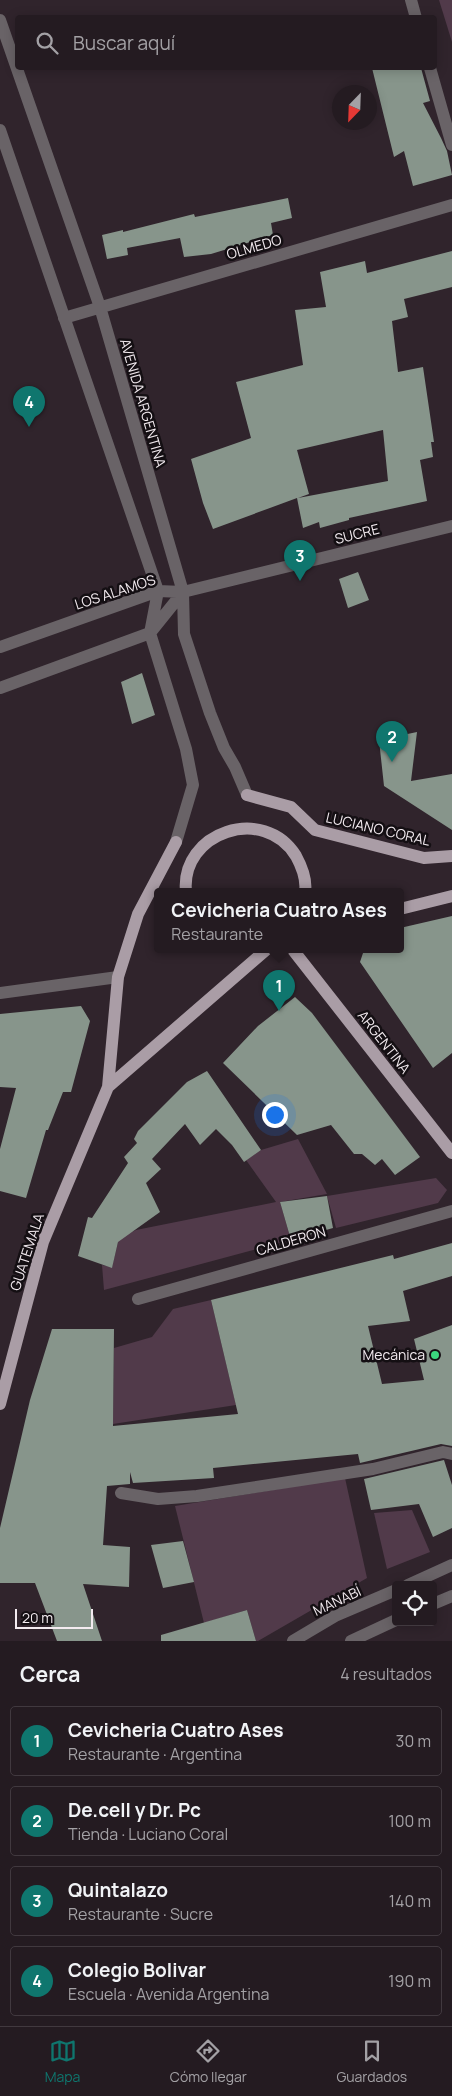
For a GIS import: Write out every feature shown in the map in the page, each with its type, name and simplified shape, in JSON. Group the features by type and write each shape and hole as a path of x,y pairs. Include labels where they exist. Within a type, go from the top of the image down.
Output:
{"main road":[{"name":"LUCIANO CORAL","path":"247,796 290,808 315,830 424,858 452,856"},
{"path":"186,888 187,873 193,859 202,846 213,837 227,830 242,828 258,829 272,834 288,847 300,863 304,876 305,888"},
{"name":"GUATEMALA","path":"0,1404 43,1242 108,1087 118,977 138,914 176,842"},
{"path":"404,908 452,896"},
{"name":"GUATEMALA","path":"108,1087 263,953"},
{"name":"ARGENTINA","path":"295,953 452,1153"}],"street":[{"path":"411,0 415,15"},
{"name":"AVENIDA ARGENTINA","path":"0,20 15,63"},
{"name":"AVENIDA ARGENTINA","path":"17,70 100,307 183,592 184,634 210,714 247,796"},
{"path":"431,70 452,145"},
{"path":"0,130 158,591 150,633 186,749 193,785 176,842"},
{"name":"OLMEDO","path":"64,318 452,205"},
{"name":"SUCRE","path":"183,592 452,526"},
{"name":"LOS ALAMOS","path":"0,647 158,591 183,592"},
{"path":"0,688 150,633 183,592"},
{"path":"0,993 118,977"},
{"name":"CALDERON","path":"138,1299 452,1211"},
{"path":"121,1493 158,1499 198,1496 373,1468 443,1452 452,1454"},
{"path":"417,1581 452,1565"},
{"name":"MANABÍ","path":"293,1641 334,1616 392,1592"},
{"path":"437,1602 452,1596"},
{"path":"351,1641 392,1622"}],"shaded area":[{"path":"439,0 452,0 452,42"},
{"path":"298,1139 327,1194 280,1202 291,1240 104,1290 102,1265 112,1267 119,1238 136,1230 276,1202 246,1160 261,1150"},
{"path":"436,1178 447,1190 438,1203 336,1228 327,1196"},
{"path":"211,1300 236,1405 113,1424 114,1348 152,1337 173,1309"},
{"path":"345,1478 367,1578 258,1641 256,1641 247,1610 204,1623 175,1506"},
{"path":"412,1510 430,1552 387,1569 374,1513"}],"building":[{"path":"372,70 422,70 430,101 423,103 447,151 452,175 413,186 404,151 394,157"},
{"path":"288,198 292,218 271,223 273,235 211,254 184,257 180,238 127,248 128,255 107,259 102,235 123,230 123,232 194,214 195,217"},
{"path":"452,251 452,287 404,299 408,317 392,321 398,372 423,367 434,442 431,442 433,457 420,460 427,501 349,518 349,520 320,528 319,522 303,528 297,498 213,529 203,503 191,459 251,438 236,382 303,365 295,310 326,307 320,272 365,261 367,273","holes":["383,430 388,481 298,498 309,494 297,450"]},
{"path":"358,572 369,600 348,608 339,579"},
{"path":"142,673 155,715 132,724 121,682"},
{"path":"417,732 411,781 452,774 452,830 384,786 379,740"},
{"path":"452,916 452,1053 433,1068 360,962 363,953 404,953 404,927"},
{"path":"295,997 312,1013 420,1157 395,1175 382,1159 375,1165 362,1154 354,1154 331,1125 297,1135 223,1063 258,1026"},
{"path":"81,1006 90,1021 71,1092 63,1092 48,1130 46,1130 26,1198 0,1191 0,1149 16,1088 0,1087 0,1014"},
{"path":"207,1071 261,1150 244,1162 232,1145 216,1129 200,1145 185,1124 152,1159 161,1169 146,1183 160,1212 118,1242 112,1268 78,1256 88,1217 92,1218 128,1163 124,1157 137,1143 134,1139 138,1131 187,1082"},
{"path":"327,1196 333,1228 291,1240 280,1202"},
{"path":"452,1243 452,1276 403,1291 410,1321 368,1326 382,1384 424,1380 414,1339 452,1325 452,1446 441,1444 360,1463 358,1454 213,1468 214,1478 133,1483 130,1472 130,1484 107,1486 103,1545 130,1547 129,1587 83,1584 102,1641 57,1641 35,1583 0,1583 0,1528 30,1400 52,1329 114,1329 113,1426 238,1414 211,1300 393,1255 394,1259"},
{"path":"444,1460 452,1485 452,1528 433,1537 419,1504 371,1510 364,1479"},
{"path":"183,1541 194,1582 163,1588 151,1545"},
{"path":"247,1610 256,1641 161,1641 161,1635"}],"place":[{"name":"Colegio Bolivar","path":"29,427"},
{"name":"Quintalazo","path":"300,581"},
{"name":"De.cell y Dr. Pc","path":"392,762"},
{"name":"Cevicheria Cuatro Ases","path":"279,1011"},
{"name":"Mecánica","path":"435,1355"}]}
